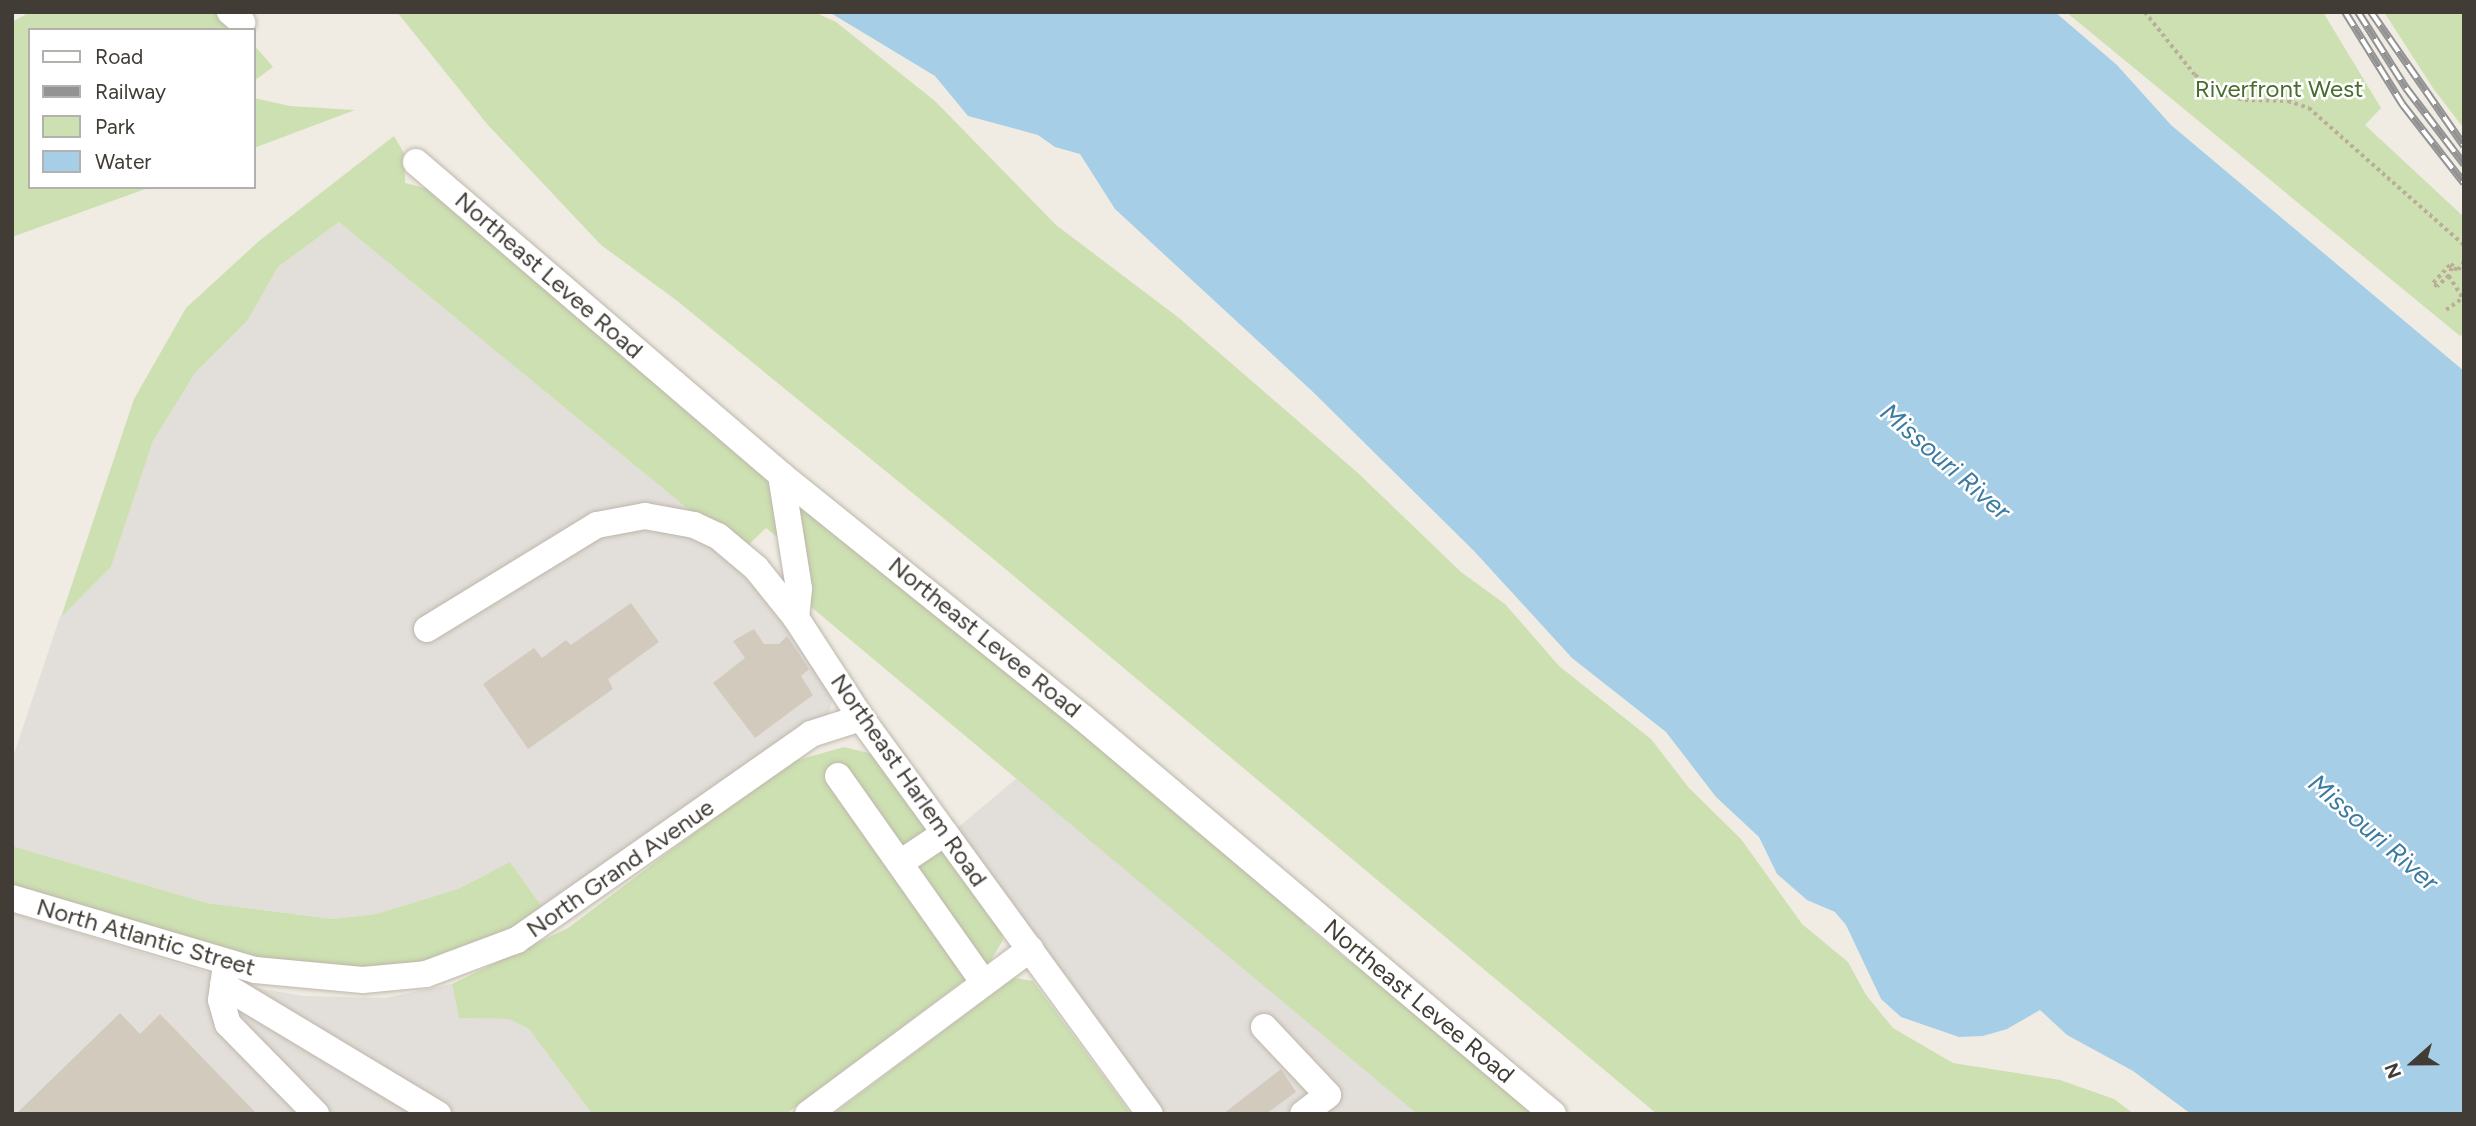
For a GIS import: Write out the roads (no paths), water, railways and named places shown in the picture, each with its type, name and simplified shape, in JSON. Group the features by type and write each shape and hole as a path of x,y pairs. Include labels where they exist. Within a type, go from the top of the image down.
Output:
{"street":[{"name":"Northeast Levee Road","path":"416,162 781,475 1071,708 1553,1114"},
{"path":"781,475 799,589 796,618"},
{"name":"Northeast Harlem Road","path":"427,629 574,536 621,519 645,516 694,525 718,536 756,568 796,618 861,718 1150,1114"},
{"name":"North Grand Avenue","path":"363,980 457,966 517,940 811,734 861,718"},
{"path":"838,776 984,983"},
{"path":"900,863 945,833"},
{"name":"North Atlantic Street","path":"12,898 224,974 363,980"},
{"path":"808,1114 1030,949"},
{"path":"316,1114 228,1024 221,1000 224,974 438,1114"},
{"path":"1264,1027 1328,1095 1303,1114"}],"water":[{"name":"Missouri River","path":"829,12 2055,12 2117,65 2171,125 2464,371 2464,1114 2191,1114 2133,1071 2067,1035 2040,1010 2007,1029 1983,1036 1959,1037 1901,1017 1881,999 1846,925 1835,912 1807,900 1777,874 1759,837 1716,797 1666,732 1572,658 1474,551 1313,392 1115,209 1080,154 1055,147 1038,135 968,116 935,76"}],"railway":[{"path":"2345,12 2403,105 2464,183"},
{"path":"2358,12 2406,88 2464,164"},
{"path":"2371,12 2464,146"}],"park label":[{"name":"Riverfront West","path":"2279,89"}]}
